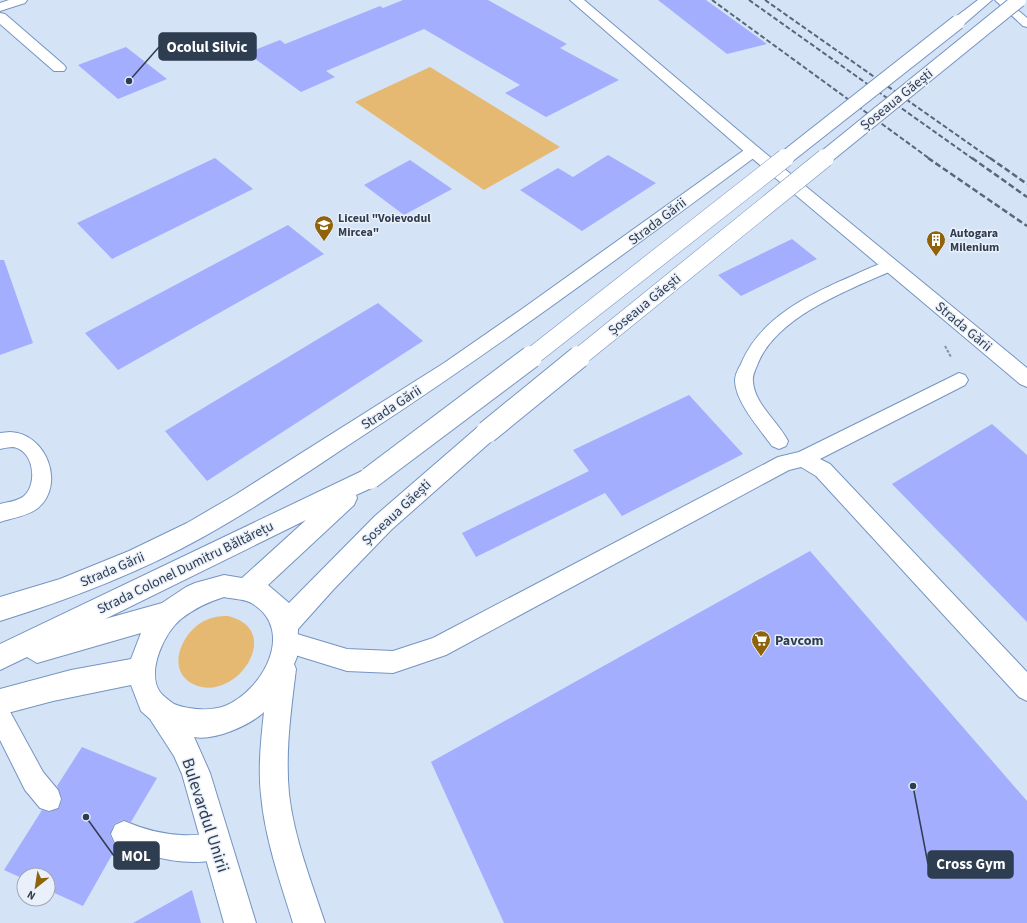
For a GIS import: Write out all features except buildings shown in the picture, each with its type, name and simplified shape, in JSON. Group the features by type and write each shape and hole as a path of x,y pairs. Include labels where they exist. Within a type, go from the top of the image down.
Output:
{"main road":[{"path":"0,7 21,0"},
{"name":"Strada Gării","path":"576,0 753,151 1027,379"},
{"name":"Șoseaua Găești","path":"248,588 370,478 535,354 986,0"},
{"name":"Șoseaua Găești","path":"285,643 349,557 405,502 548,382 1019,0"},
{"path":"0,17 59,68"},
{"name":"Strada Gării","path":"0,610 62,590 137,559 195,530 243,502 452,368 510,328 753,151"},
{"name":"Strada Colonel Dumitru Băltărețu","path":"0,657 370,478"},
{"path":"285,643 278,674 262,695 246,709 231,717 200,724 173,719 161,712 147,693 143,684 142,670 144,654 150,638 167,614 184,600 209,589 224,586 248,588 256,591 274,603 281,613 285,643 275,740 275,792 283,836 309,923"},
{"path":"0,662 167,614"},
{"path":"0,702 83,680 142,670"},
{"name":"Bulevardul Unirii","path":"161,712 184,746 190,760 218,847 240,923"}],"lane":[{"path":"1000,0 1027,24"},
{"path":"779,441 752,402 744,380 749,361 756,348 769,333 785,319 823,296 891,265"},
{"path":"285,643 347,660 376,662 393,662 438,647 785,463 803,459 959,380"},
{"path":"0,440 16,440 31,449 43,472 42,489 30,503 0,513"},
{"path":"803,459 823,470 1027,689"},
{"path":"0,716 34,782 49,799"},
{"path":"124,834 143,843 165,847 189,849 218,847"}],"shaded area":[{"path":"430,67 560,147 484,190 355,102"},
{"path":"228,616 245,624 253,635 253,649 248,663 238,675 224,684 209,688 193,684 185,678 180,670 178,661 183,642 196,626 204,621 216,617"}],"railway":[{"path":"712,0 930,159"},
{"path":"749,0 973,159"},
{"path":"765,0 991,159"},
{"path":"928,158 1027,226"},
{"path":"972,158 1027,197"},
{"path":"990,158 1027,184"}],"place":[{"name":"Ocolul Silvic","path":"129,81"},
{"name":"Liceul \"Voievodul Mircea\"","path":"324,242"},
{"name":"Autogara Milenium","path":"936,257"},
{"name":"Pavcom","path":"761,657"},
{"name":"Cross Gym","path":"913,786"},
{"name":"MOL","path":"86,817"}]}
